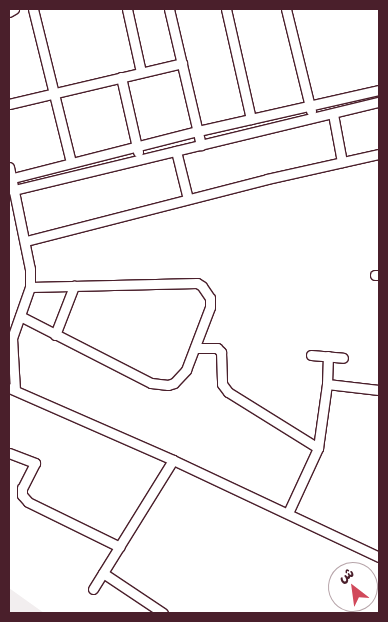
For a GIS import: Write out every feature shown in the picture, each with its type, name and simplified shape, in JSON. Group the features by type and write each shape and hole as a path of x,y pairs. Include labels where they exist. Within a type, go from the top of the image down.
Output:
{"street":[{"path":"9,12 14,9"},
{"path":"33,9 55,91 71,162"},
{"path":"127,9 141,72"},
{"path":"169,9 201,145"},
{"path":"226,9 251,119"},
{"path":"286,9 312,119"},
{"path":"9,104 55,91 182,63"},
{"path":"120,77 140,160"},
{"path":"10,178 71,162 137,148 198,131 379,90"},
{"path":"11,190 379,102"},
{"path":"333,114 342,162"},
{"path":"176,151 188,199"},
{"path":"26,241 188,199 379,154"},
{"path":"9,167 11,190 26,241 30,287 14,328 11,352 12,389 288,512 379,557"},
{"path":"20,316 159,385 174,383 179,379 195,348 210,307 210,298 202,286 197,283 30,287"},
{"path":"55,335 74,286"},
{"path":"195,348 217,348 221,355 222,384 228,392 318,448"},
{"path":"311,355 343,358"},
{"path":"288,512 318,448 327,384 328,356"},
{"path":"327,384 379,390"},
{"path":"9,453 34,464 22,488 22,495 28,502 120,546"},
{"path":"93,589 174,460"},
{"path":"103,573 163,613"}],"shaded area":[{"path":"9,588 44,613 9,613"}]}
